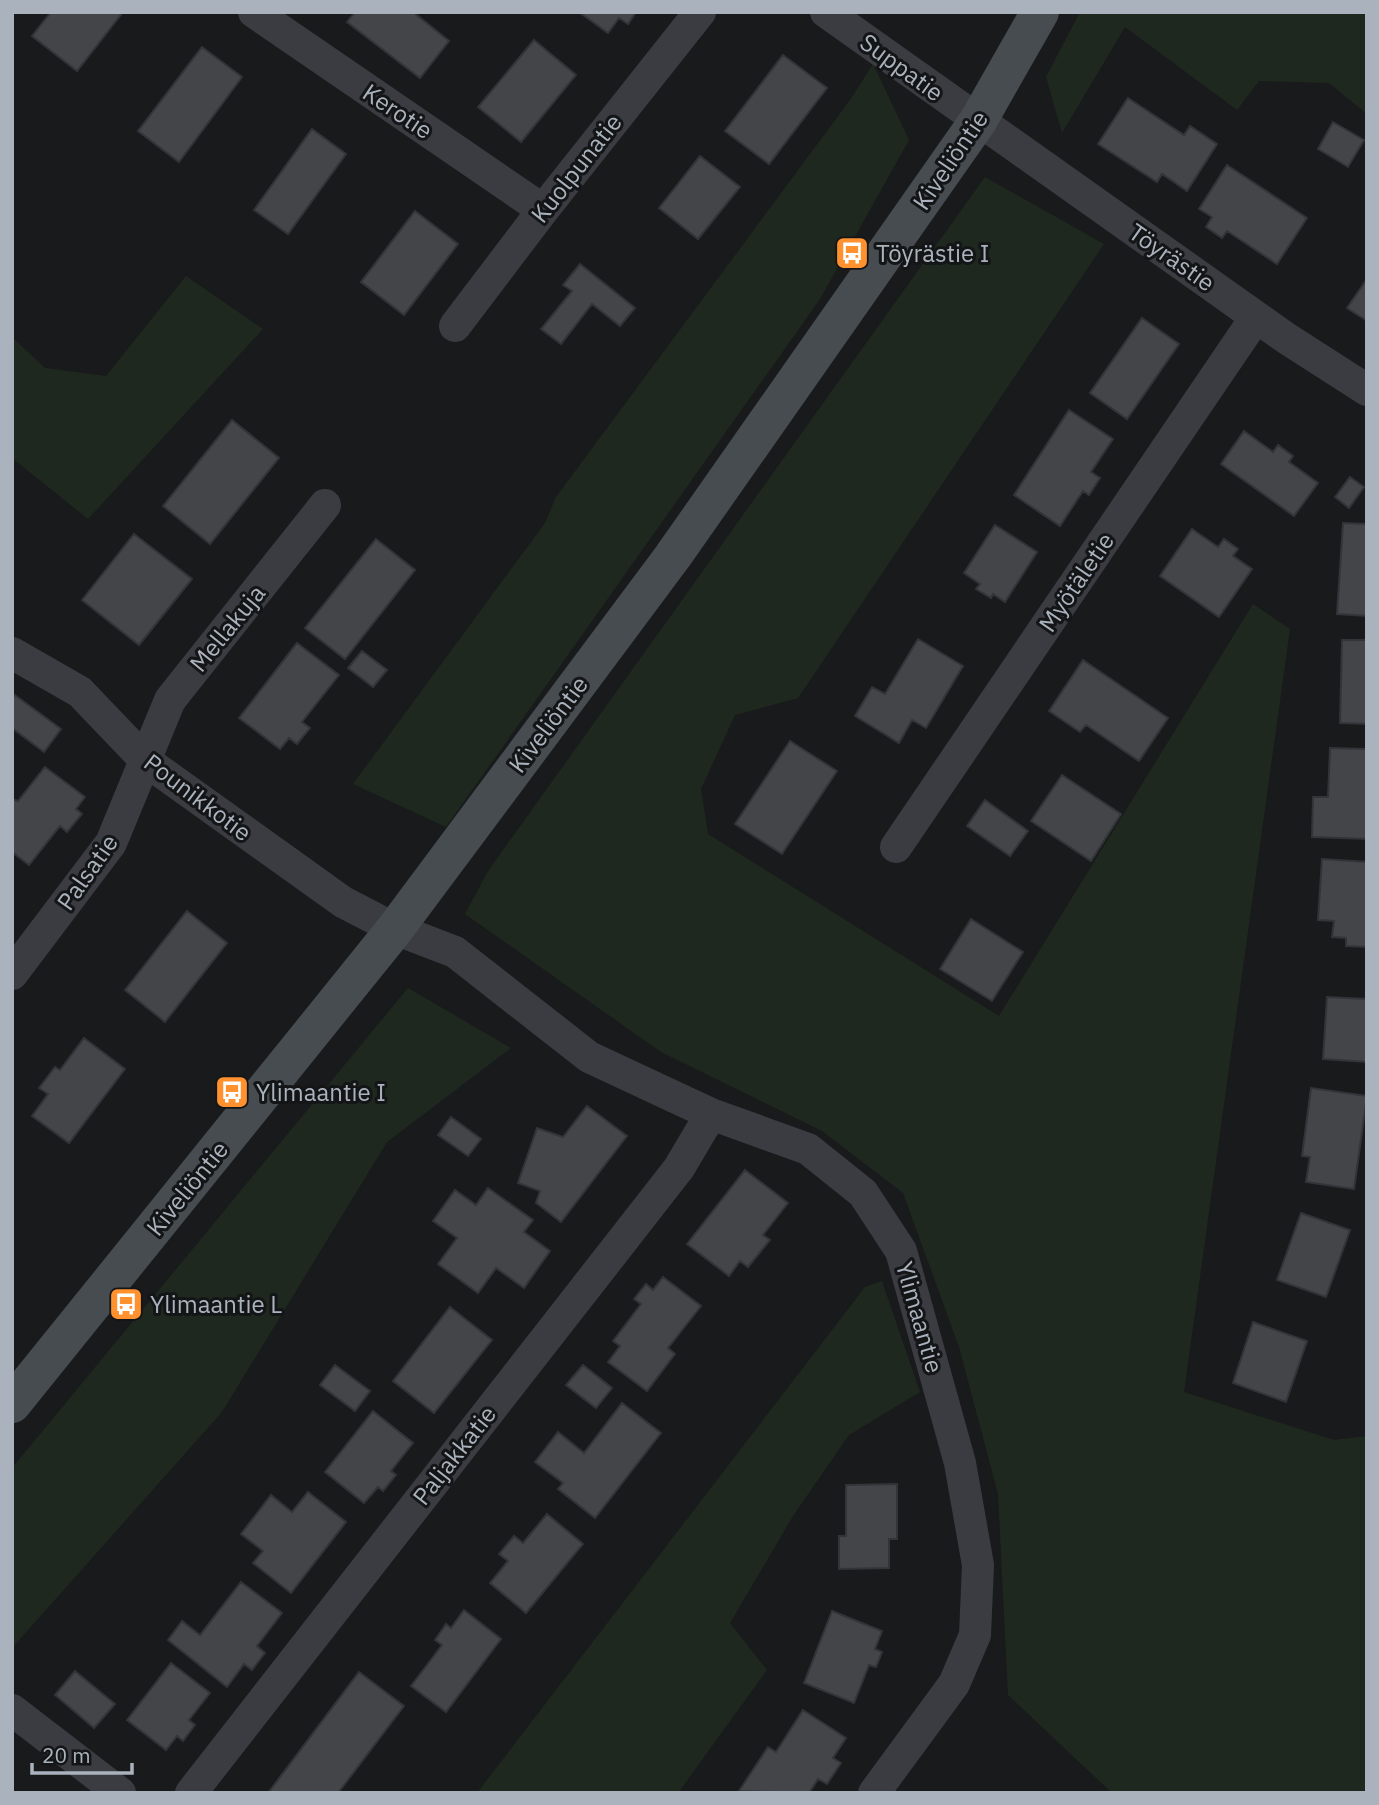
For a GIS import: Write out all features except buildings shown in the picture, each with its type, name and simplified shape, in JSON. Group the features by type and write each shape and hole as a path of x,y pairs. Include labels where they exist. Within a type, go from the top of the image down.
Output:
{"street":[{"name":"Kerotie","path":"254,12 542,210"},
{"name":"Kuolpunatie","path":"455,326 542,210 701,12"},
{"name":"Suppatie","path":"826,12 978,121"},
{"name":"Kiveliöntie","path":"12,1405 395,929 673,556 978,121 1040,12"},
{"name":"Töyrästie","path":"978,121 1256,317 1367,390"},
{"name":"Myötäletie","path":"896,847 1256,317"},
{"name":"Mellakuja","path":"146,761 170,700 325,505"},
{"name":"Pounikkotie","path":"12,653 80,692 146,761 343,902 395,929"},
{"name":"Palsatie","path":"12,974 110,843 146,761"},
{"name":"Ylimaantie","path":"395,929 455,952 589,1057 711,1114 808,1149 863,1193 901,1251 960,1463 978,1565 975,1635 954,1684 874,1793"},
{"name":"Paljakkatie","path":"191,1793 679,1168 711,1114"},
{"path":"12,1710 120,1793"}],"green space":[{"path":"1080,12 1367,12 1367,114 1329,83 1259,81 1237,110 1125,27 1062,133 1046,77"},
{"path":"873,64 909,140 820,299 446,827 353,784 545,523 556,497 850,100"},
{"path":"985,177 1104,244 798,698 735,715 701,789 708,834 999,1016 1253,604 1290,629 1184,1392 1334,1440 1367,1436 1367,1793 1112,1793 1008,1695 998,1494 959,1347 903,1193 822,1131 661,1052 465,914 488,871"},
{"path":"186,276 263,329 88,519 12,458 12,337 45,368 106,376"},
{"path":"408,988 511,1048 387,1142 222,1412 12,1648 12,1468"},
{"path":"882,1281 920,1392 849,1435 793,1516 730,1623 767,1670 678,1793 477,1793 865,1287"}],"place":[{"name":"Töyrästie I","path":"852,253"},
{"name":"Ylimaantie I","path":"232,1092"},
{"name":"Ylimaantie L","path":"126,1304"}]}
